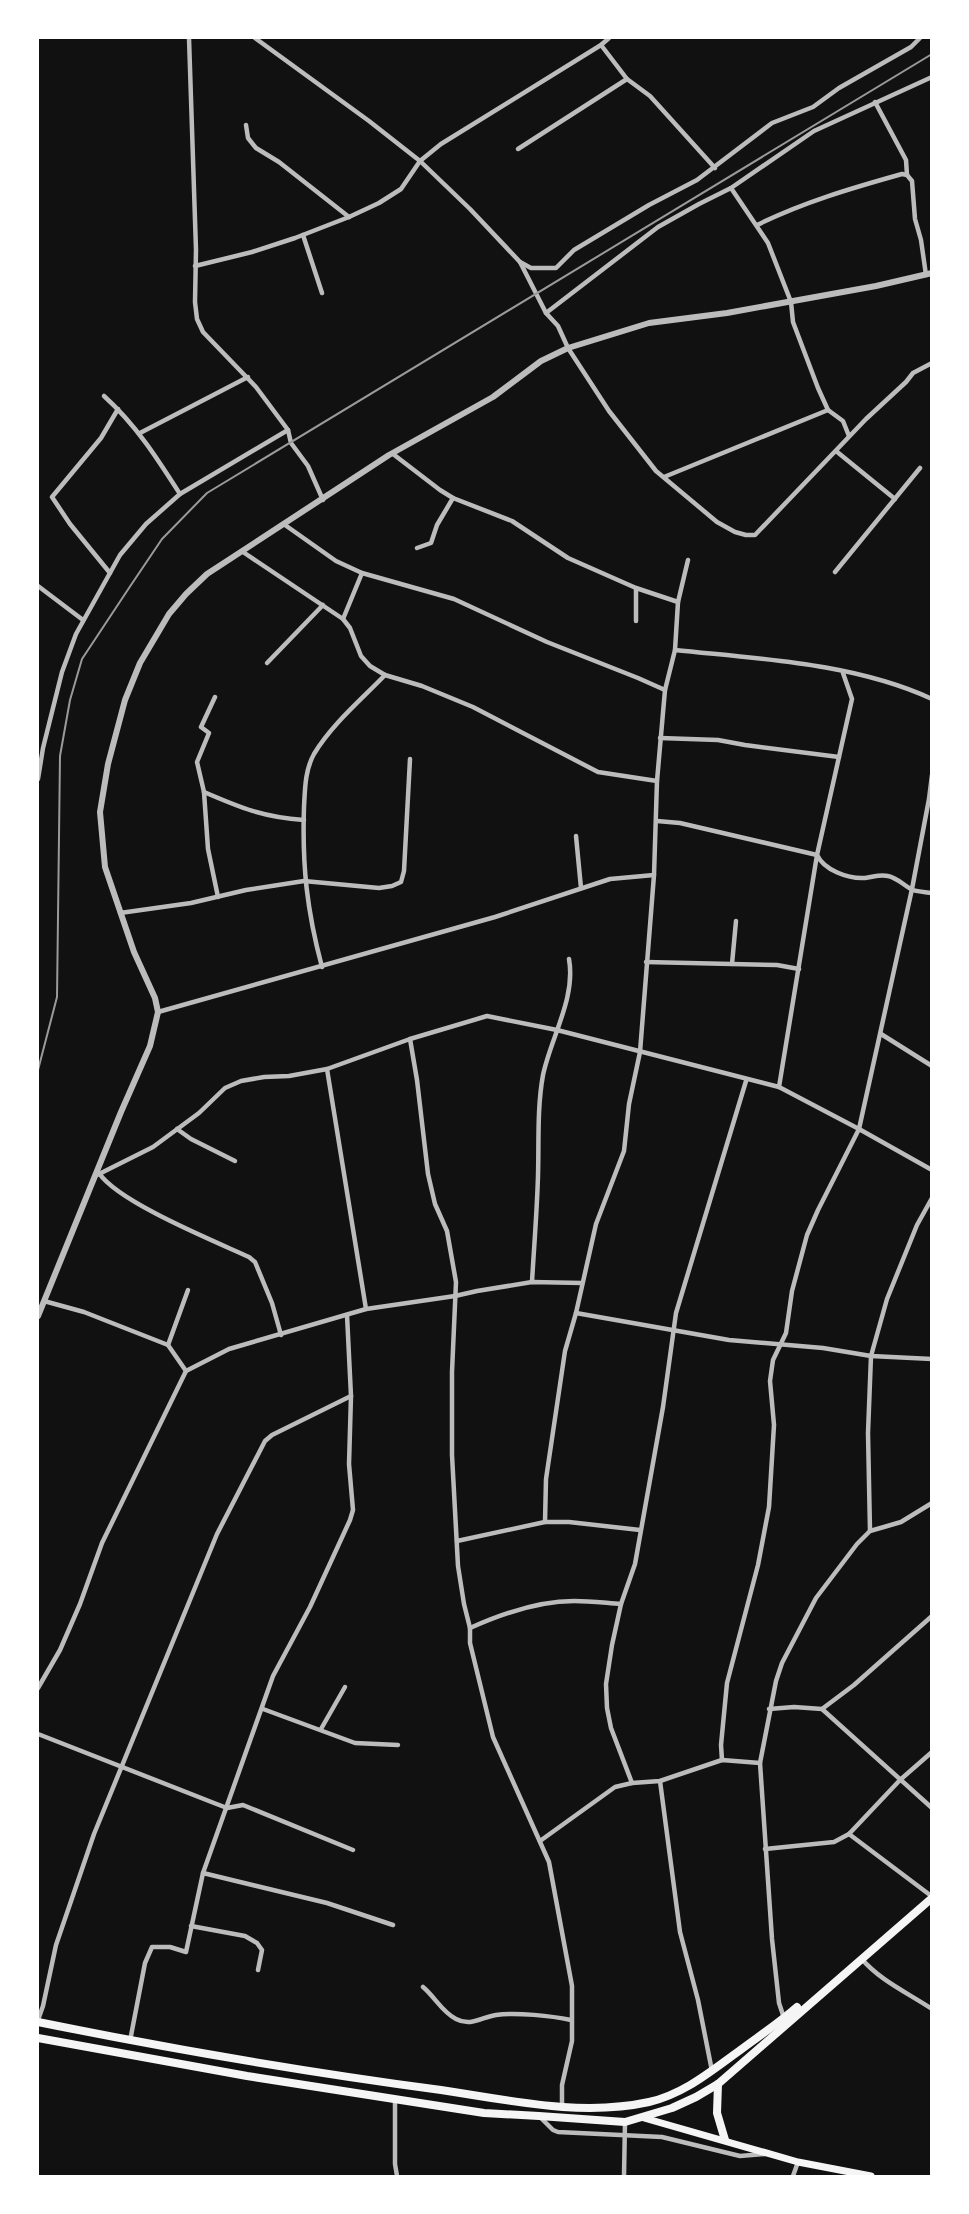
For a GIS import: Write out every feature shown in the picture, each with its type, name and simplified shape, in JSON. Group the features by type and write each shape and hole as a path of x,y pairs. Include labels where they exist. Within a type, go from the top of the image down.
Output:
{"main road":[{"path":"38,2021 130,2041 244,2061 562,2107 607,2108 647,2103 693,2085 784,2018 931,1895"},
{"path":"38,2038 247,2076 484,2113 625,2122 644,2118 687,2102 718,2084 931,1895"},
{"path":"718,2084 717,2113 725,2140"},
{"path":"484,2113 489,2097"},
{"path":"644,2118 798,2162 871,2176"}],"street":[{"path":"189,38 197,319 203,332 248,378 288,430 291,443 308,466 323,500"},
{"path":"255,38 420,161 470,209 519,262 546,313 558,326 568,348 609,411 656,471 717,522 735,532 755,535 913,373 932,363"},
{"path":"195,266 252,252 303,235 391,197 401,189 420,161 441,144 609,38"},
{"path":"519,262 531,268 556,268 574,250 715,168 772,123 813,107 839,88 904,51 920,38"},
{"path":"601,45 627,78 650,96 715,168"},
{"path":"546,313 658,227 731,188 814,131 932,77"},
{"path":"518,149 627,78"},
{"path":"38,1316 150,1046 158,1012 155,998 120,913 105,867 100,812 108,764 124,700 140,663 169,614 207,574 393,454 493,397 541,361 568,348 649,323 727,314 929,274 915,219 912,181 908,175 906,160 875,102"},
{"path":"246,125 248,138 256,148 279,162 349,217"},
{"path":"757,225 793,207 854,187 902,174 908,175"},
{"path":"731,188 768,243 791,302 794,322 805,356 828,410 843,421 849,437"},
{"path":"303,235 322,293"},
{"path":"140,433 248,378"},
{"path":"104,396 140,433 180,494"},
{"path":"110,573 70,524 52,497 101,438 118,409"},
{"path":"664,477 828,410"},
{"path":"38,779 40,748 76,633 120,555 146,524 180,494 288,430"},
{"path":"836,451 895,499"},
{"path":"393,454 453,498 512,521 568,558 636,588 678,602"},
{"path":"835,572 920,468"},
{"path":"417,548 431,543 437,525 453,498"},
{"path":"285,525 336,561 362,573 454,599 547,642 665,690"},
{"path":"243,552 343,619 350,628 362,656 370,666 385,675 422,686 474,707 598,772 657,781"},
{"path":"545,1522 547,1468 565,1351 596,1224 624,1152 629,1104 640,1052 654,875 660,738 665,690 675,650 678,602 688,560"},
{"path":"343,619 362,573"},
{"path":"38,585 83,620"},
{"path":"636,588 636,621"},
{"path":"267,663 323,605"},
{"path":"675,650 808,664 843,673 873,677 905,687 932,699"},
{"path":"778,1087 817,855 852,699 849,684 843,673"},
{"path":"322,967 312,931 304,881 304,820 308,766 331,732 385,675"},
{"path":"214,697 201,727 209,733 197,762 204,792 208,849 218,897"},
{"path":"660,738 718,740 839,757"},
{"path":"120,913 191,903 246,890 304,881 379,888 401,882 404,871 410,759"},
{"path":"722,1760 721,1745 727,1683 758,1565 769,1507 774,1425 770,1381 773,1360 786,1333 792,1291 807,1235 859,1129 912,889 930,800 932,775"},
{"path":"204,792 238,807 272,817 304,820"},
{"path":"657,821 680,823 817,855"},
{"path":"576,836 581,888"},
{"path":"817,855 820,862 827,867 844,874 866,878 886,875 912,889 932,893"},
{"path":"158,1012 495,917 610,879 654,875"},
{"path":"732,964 736,921"},
{"path":"532,1282 539,1113 543,1075 567,998 571,977 569,959"},
{"path":"646,962 777,965 799,969"},
{"path":"92,1182 99,1173 153,1148 199,1113 225,1088 241,1081 327,1069 487,1016 557,1030 746,1081 778,1087 932,1170"},
{"path":"881,1034 932,1066"},
{"path":"410,1040 428,1174 435,1204 447,1231 456,1282 451,1414 457,1541 464,1604 470,1628 470,1643 493,1737 549,1862 572,1986 572,2041 562,2085 562,2107"},
{"path":"327,1069 366,1309"},
{"path":"632,1783 611,1728 607,1708 606,1684 612,1645 621,1604 635,1564 663,1407 676,1313 746,1081"},
{"path":"177,1129 191,1139 235,1161"},
{"path":"99,1173 105,1182 116,1191 255,1262 273,1304 281,1335"},
{"path":"870,1531 868,1433 871,1356 887,1299 917,1225 932,1198"},
{"path":"38,1688 60,1650 80,1604 102,1543 186,1371 228,1349 366,1309 532,1282 582,1283"},
{"path":"168,1345 188,1290"},
{"path":"44,1301 84,1312 168,1345 186,1371"},
{"path":"576,1313 729,1340 824,1348 871,1356 932,1359"},
{"path":"130,2041 145,1963 152,1947 170,1947 186,1952 204,1873 273,1676 310,1607 353,1510 349,1464 351,1396 347,1315"},
{"path":"38,2021 56,1945 94,1834 217,1534 265,1441 351,1396"},
{"path":"784,2018 777,1993 760,1763 769,1709 782,1663 816,1598 835,1571 870,1531 901,1522 932,1503"},
{"path":"457,1541 545,1522 569,1522 640,1530"},
{"path":"470,1628 490,1619 538,1606 572,1601 621,1604"},
{"path":"822,1709 854,1685 932,1616"},
{"path":"321,1729 345,1687"},
{"path":"769,1709 794,1707 822,1709 932,1808"},
{"path":"263,1709 355,1743 398,1746"},
{"path":"38,1734 226,1808 243,1805 353,1850"},
{"path":"765,1849 834,1842 849,1834 900,1780 932,1752"},
{"path":"540,1841 615,1787 660,1781 722,1760 760,1763"},
{"path":"660,1781 680,1932 698,2000 712,2071"},
{"path":"849,1834 931,1895"},
{"path":"204,1873 327,1903 393,1925"},
{"path":"191,1926 252,1939 262,1950 258,1970"},
{"path":"861,1958 888,1981 932,2009"},
{"path":"423,1987 445,2013 465,2022 474,2022 498,2014 571,2020"},
{"path":"395,2099 397,2176"},
{"path":"539,2116 558,2132 662,2138 740,2156 768,2154"},
{"path":"624,2176 625,2122"},
{"path":"793,2176 798,2162"}],"railway":[{"path":"38,1070 57,997 60,756 70,700 82,659 162,539 207,493 932,54"}]}
